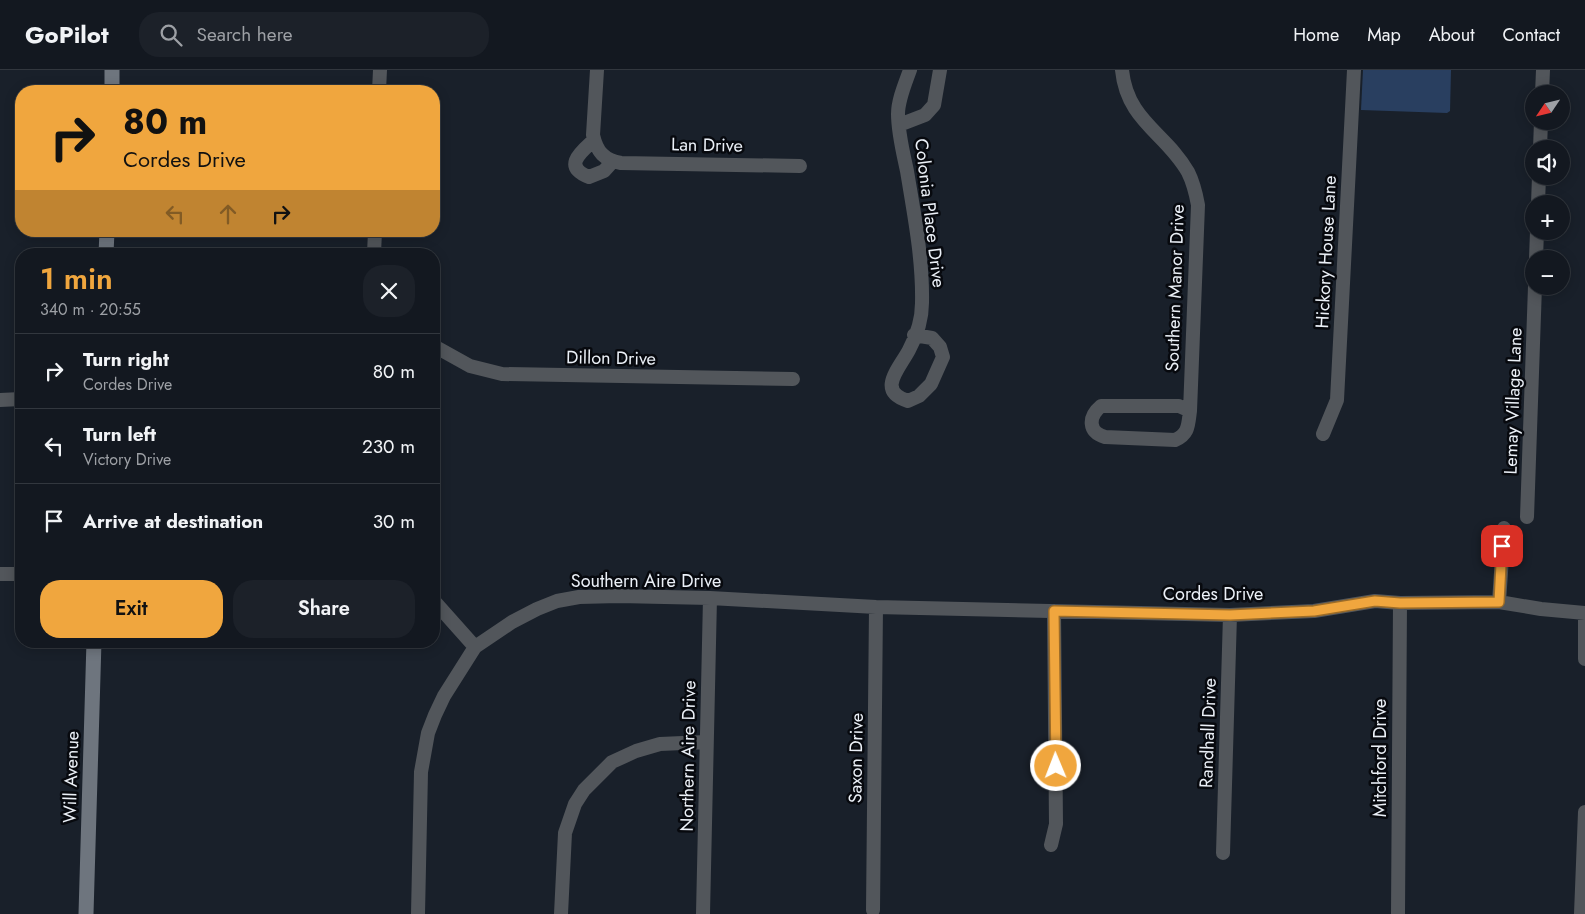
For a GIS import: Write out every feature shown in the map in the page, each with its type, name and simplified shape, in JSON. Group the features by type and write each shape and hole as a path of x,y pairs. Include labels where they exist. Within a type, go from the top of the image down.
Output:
{"street":[{"path":"112,70 112,85"},
{"path":"379,85 380,70"},
{"path":"594,140 576,158 576,166 581,174 589,177 604,171 613,162 602,156 593,136 596,70"},
{"name":"Colonia Place Drive","path":"910,70 898,113 922,279 922,306 918,327 914,335 909,350 896,370 892,381 892,389 898,398 908,401 920,396 930,384 943,357 940,347 932,338 914,335"},
{"name":"Colonia Place Drive","path":"900,125 925,115 934,105 940,70"},
{"name":"Southern Manor Drive","path":"1122,70 1127,95 1136,112 1184,166 1194,187 1198,205 1190,411 1187,432 1175,440 1105,437 1098,435 1091,421 1094,412 1101,406 1179,406 1190,411"},
{"name":"Hickory House Lane","path":"1323,434 1337,400 1354,70"},
{"path":"1542,85 1543,70"},
{"name":"Lan Drive","path":"613,162 800,166"},
{"name":"Lemay Village Lane","path":"1528,517 1535,295"},
{"name":"Dillon Drive","path":"440,349 470,366 502,374 793,379"},
{"path":"0,400 15,399"},
{"path":"1499,602 1504,528"},
{"path":"0,574 15,574"},
{"name":"Southern Aire Drive","path":"418,914 421,772 428,733 444,696 475,647 512,622 537,609 557,601 580,597 710,598 840,604"},
{"name":"Northern Aire Drive","path":"703,914 710,598"},
{"name":"Cordes Drive","path":"840,604 1230,615 1314,611 1375,601 1400,603 1499,602 1541,609 1585,613"},
{"name":"Mitchford Drive","path":"1398,914 1400,603"},
{"name":"Saxon Drive","path":"873,910 876,606"},
{"path":"440,608 475,647"},
{"path":"1051,845 1056,824 1054,611"},
{"path":"1585,613 1585,659"},
{"name":"Randhall Drive","path":"1223,853 1230,615"},
{"name":"Will Avenue","path":"86,914 94,648"},
{"path":"561,914 565,833 575,804 584,790 612,762 636,751 660,744 706,742"},
{"path":"1581,914 1585,812"}],"shaded area":[{"path":"1363,70 1451,70 1450,111 1447,113 1361,110"}],"route":[{"path":"1056,766 1054,611 1230,615 1314,611 1375,601 1400,603 1499,602 1502,546"}]}
